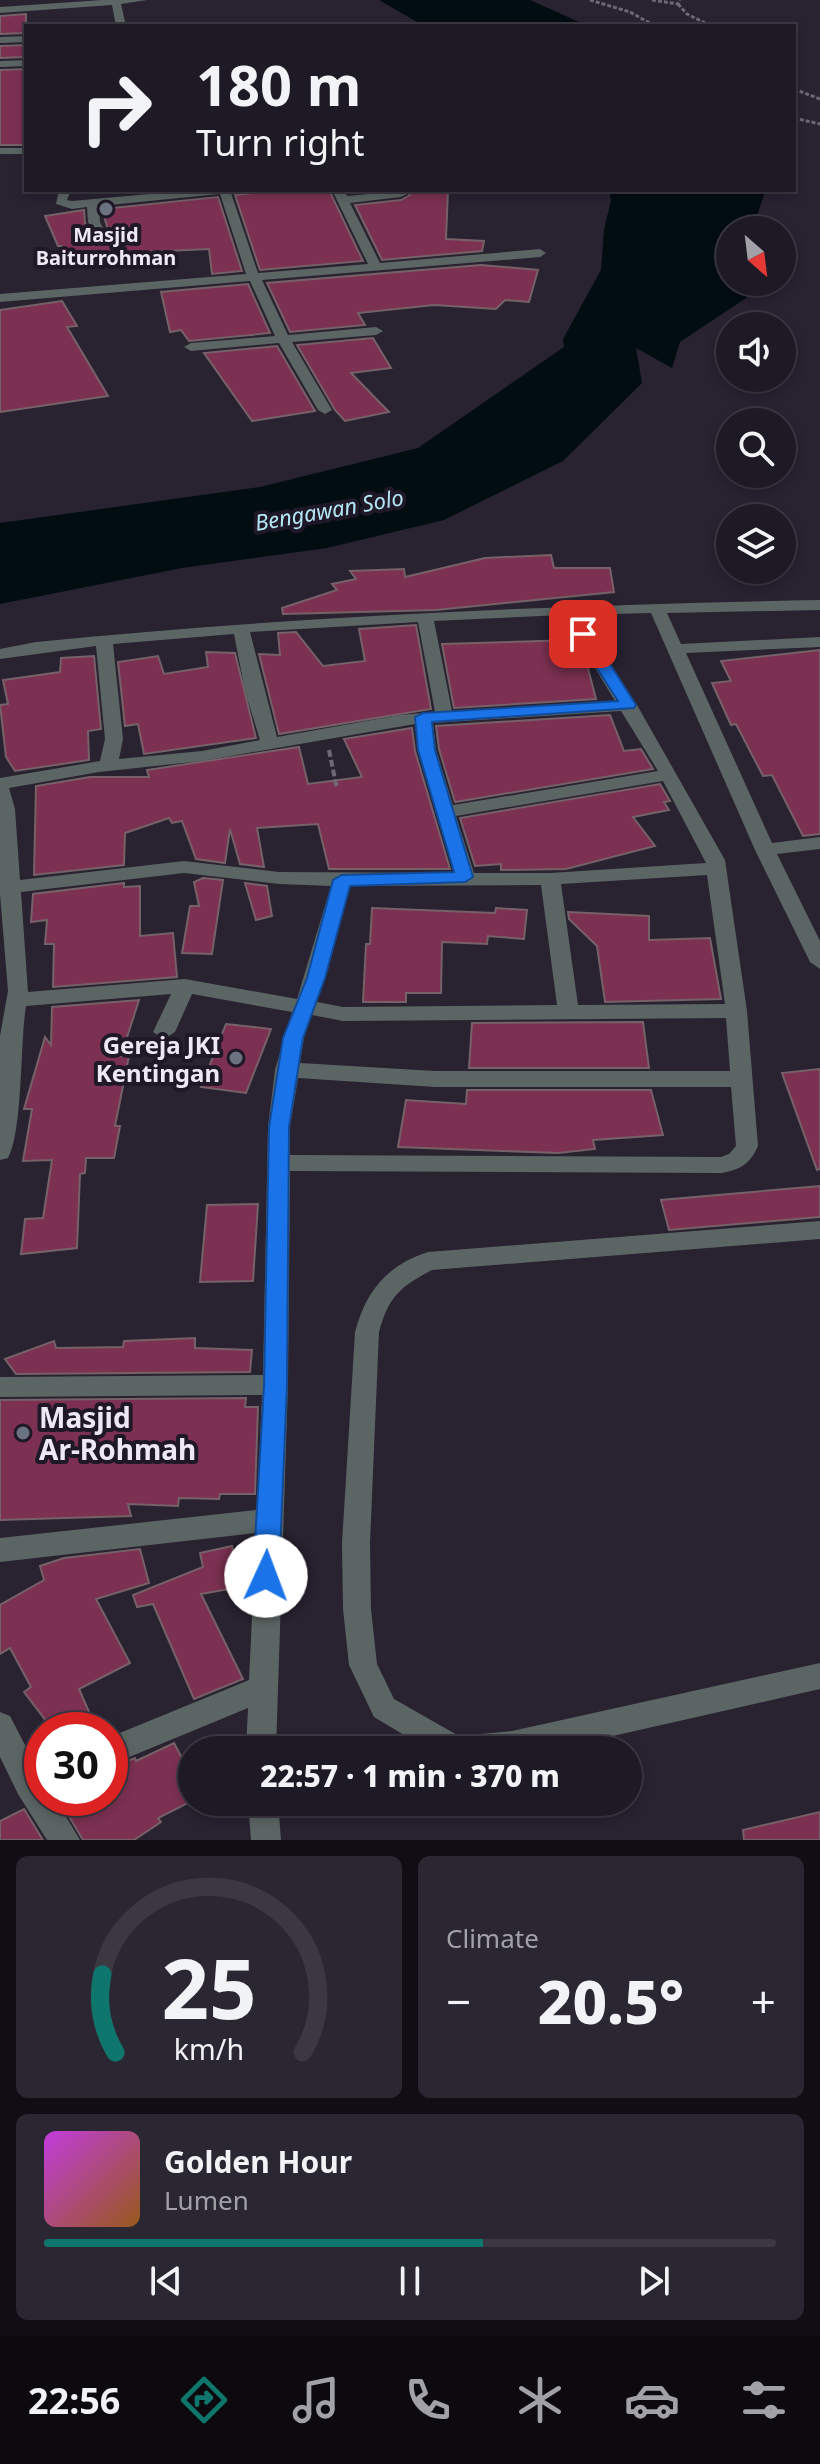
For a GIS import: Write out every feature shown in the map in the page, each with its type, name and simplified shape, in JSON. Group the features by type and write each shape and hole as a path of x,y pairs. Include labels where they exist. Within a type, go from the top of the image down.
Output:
{"street":[{"path":"0,10 142,0"},
{"path":"116,2 121,24"},
{"path":"0,40 24,39"},
{"path":"0,64 24,63"},
{"path":"0,151 24,151"},
{"path":"64,192 60,202 93,204 207,192"},
{"path":"227,192 253,275 282,337 325,410"},
{"path":"376,267 341,195 401,194"},
{"path":"93,204 94,222 101,236"},
{"path":"0,298 540,253"},
{"path":"191,347 376,331"},
{"path":"0,654 36,647 241,627 568,610 820,605"},
{"path":"657,608 765,850 820,962"},
{"path":"277,1163 732,1163 740,1160 747,1146 736,1011 717,868 712,851 628,705 568,610"},
{"path":"426,617 427,637 444,715"},
{"path":"241,627 254,691 270,744"},
{"path":"104,641 114,739 108,766"},
{"path":"674,649 820,642"},
{"path":"0,1152 6,1123 11,1006 6,809 0,787 108,766 187,759 423,717 628,705"},
{"path":"423,717 427,750 465,877"},
{"path":"445,812 669,775"},
{"path":"765,850 820,843"},
{"path":"6,888 184,867 269,878 342,880 465,877 550,879 717,868"},
{"path":"550,879 568,1010"},
{"path":"261,1736 275,1385 277,1163 286,1070 293,1038 306,1008 342,880"},
{"path":"11,1006 185,986 279,1000 343,1014 736,1011"},
{"path":"164,1032 185,986"},
{"path":"286,1070 448,1079 740,1079"},
{"path":"820,1230 428,1261 395,1278 375,1299 367,1332 356,1543 357,1609 363,1665 384,1708 456,1750 512,1745 820,1676"},
{"path":"0,1387 275,1385"},
{"path":"0,1550 268,1520"},
{"path":"128,1744 261,1689"},
{"path":"0,1726 24,1763"},
{"path":"53,1816 65,1840"},
{"path":"264,1816 266,1840"}],"path":[{"path":"590,0 630,12 651,24"},
{"path":"652,0 679,2 687,14 707,24"},
{"path":"796,90 820,99"},
{"path":"796,118 820,124"},
{"path":"325,734 337,789"}],"water":[{"path":"379,0 530,0 584,24 421,24"},
{"name":"Bengawan Solo","path":"609,192 763,192 764,195 757,216 716,216 716,296 749,296 725,312 716,312 716,318 680,342 672,368 636,348 642,383 563,461 444,520 327,548 182,568 0,604 0,523 260,487 418,448 564,347 563,339 601,270 604,230 611,200"}],"building":[{"path":"26,14 24,33 0,34 0,16"},
{"path":"24,45 24,57 0,58 0,46"},
{"path":"24,69 24,145 0,145 0,70"},
{"path":"330,192 363,261 260,270 235,195"},
{"path":"408,192 448,192 446,239 484,241 482,251 382,260 355,205 401,200 410,195"},
{"path":"218,197 242,271 212,274 209,249 61,256 62,246 58,246 45,216 84,210 85,223 94,240 100,243 110,237 102,209"},
{"path":"481,265 538,270 529,302 505,300 496,309 434,305 358,313 365,325 290,332 267,283"},
{"path":"248,284 270,333 189,341 181,330 170,332 161,292"},
{"path":"62,301 77,326 67,327 108,396 0,412 0,310"},
{"path":"373,338 391,368 351,373 389,412 345,421 335,410 297,345"},
{"path":"277,346 315,411 252,421 204,353"},
{"path":"551,555 554,568 610,568 614,592 436,610 283,614 282,608 337,590 332,584 356,579 350,571 404,569 405,577 485,558"},
{"path":"416,625 431,709 279,734 259,654 280,655 278,633 296,632 323,666 365,661 359,629"},
{"path":"574,640 585,657 596,699 454,708 442,644"},
{"path":"820,650 820,834 803,836 772,775 763,776 736,724 731,725 712,683 731,681 721,661"},
{"path":"206,652 235,653 256,738 144,754 138,724 125,726 118,662 158,656 164,674 208,667"},
{"path":"94,656 101,729 88,731 89,760 15,771 6,757 0,705 8,704 3,680 60,672 61,658"},
{"path":"610,715 624,751 641,749 653,769 455,802 439,749 436,726"},
{"path":"412,728 415,751 450,869 329,869 318,824 257,828 264,867 240,864 230,829 225,863 196,859 182,821 172,823 169,818 125,833 124,865 34,875 36,786 90,777 149,777 147,770 299,747 308,784 362,777 344,739"},
{"path":"660,784 670,801 664,802 669,810 633,817 655,846 566,869 501,870 501,864 475,866 460,818"},
{"path":"203,878 223,880 212,954 182,953 190,906 199,906 194,882"},
{"path":"124,883 124,887 140,886 140,936 173,933 177,977 53,987 54,944 45,944 47,920 31,922 33,894"},
{"path":"245,883 267,886 272,916 256,920"},
{"path":"372,908 495,913 496,908 527,910 524,939 488,936 487,944 442,942 441,993 406,993 406,1002 363,1002 366,944 370,944"},
{"path":"568,912 649,916 649,940 710,938 721,999 605,1002 597,946 569,919"},
{"path":"139,1000 121,1056 129,1056 115,1126 120,1126 114,1158 86,1158 85,1173 80,1174 77,1248 21,1254 25,1219 43,1218 52,1160 23,1161 32,1109 24,1109 45,1037 51,1045 52,1007"},
{"path":"643,1022 649,1068 469,1068 472,1023"},
{"name":"Gereja JKI Kentingan","path":"226,1024 271,1029 246,1093 201,1087"},
{"path":"820,1069 820,1169 817,1170 782,1073"},
{"path":"467,1090 651,1090 663,1135 593,1140 595,1149 558,1153 398,1147 406,1100 466,1104"},
{"path":"820,1186 820,1217 669,1230 661,1200"},
{"path":"258,1204 253,1281 200,1282 207,1205"},
{"path":"195,1338 195,1348 252,1350 250,1372 16,1374 5,1359 54,1341 56,1348 123,1347 124,1341"},
{"path":"246,1398 245,1407 258,1407 255,1494 220,1494 219,1499 179,1498 178,1506 128,1504 131,1516 0,1520 0,1400"},
{"path":"232,1546 241,1587 201,1594 243,1679 194,1699 153,1604 137,1607 133,1595 203,1567 200,1553"},
{"path":"140,1549 149,1583 96,1599 130,1663 79,1689 89,1712 39,1712 24,1692 31,1687 10,1648 0,1654 0,1605 44,1580 40,1566 64,1558"},
{"path":"174,1743 178,1751 178,1808 158,1818 161,1822 134,1840 83,1840 69,1816 128,1816 128,1761 135,1758 136,1761"},
{"path":"24,1809 24,1816 28,1816 43,1840 0,1840 0,1821"},
{"path":"820,1812 820,1840 744,1840 743,1830"}],"place":[{"name":"Masjid Baiturrohman","path":"106,209"},
{"name":"Gereja JKI Kentingan","path":"236,1058"},
{"name":"Masjid Ar-Rohmah","path":"23,1433"}],"route":[{"path":"266,1576 275,1385 279,1127 293,1038 316,978 342,880 465,877 427,750 423,717 628,705 583,634"}]}
